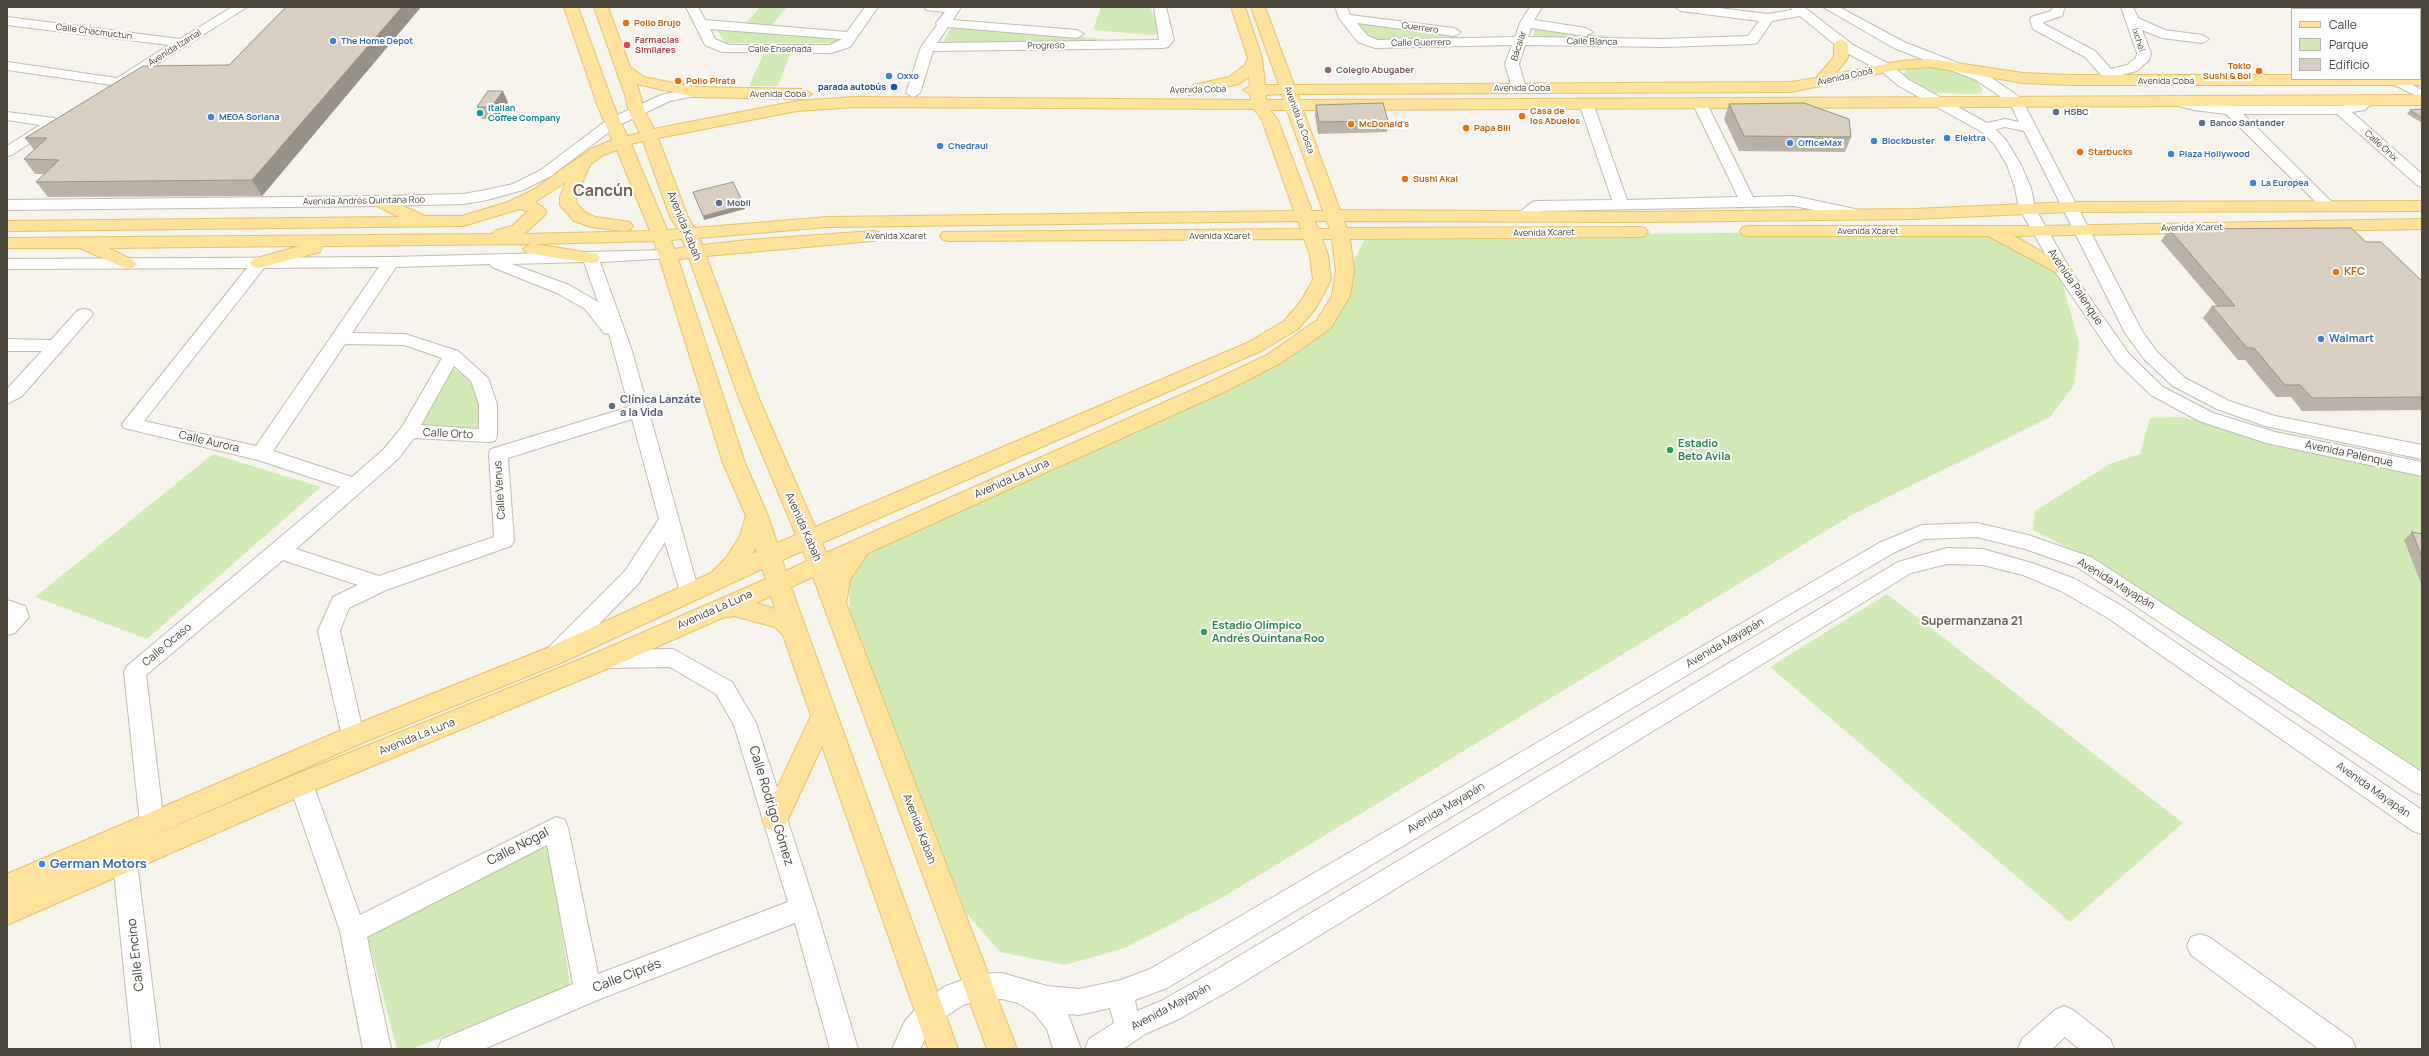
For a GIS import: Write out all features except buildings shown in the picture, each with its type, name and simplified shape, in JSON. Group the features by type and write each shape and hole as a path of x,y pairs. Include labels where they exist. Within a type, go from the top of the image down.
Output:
{"main road":[{"path":"571,7 612,123 667,255 734,463 757,516 793,630 943,1049"},
{"name":"Avenida Kabah","path":"601,7 637,112 649,135 679,217 692,243 750,400 808,540 820,565 834,606 1002,1049"},
{"path":"7,887 352,736 555,654 769,556 1254,347 1291,325 1309,304 1322,280 1319,255 1270,120 1258,97 1255,57 1238,7"},
{"name":"Avenida La Costa","path":"1258,7 1337,224"},
{"path":"1819,83 1841,58 1844,45"},
{"path":"1255,57 1277,59 1316,81 1349,89"},
{"path":"1190,90 1234,81 1245,75 1252,67 1255,57"},
{"name":"Avenida Cobá","path":"649,135 797,106 854,102 1064,103 1258,97 1288,89 1791,87 1819,83 1886,68 1921,63 1950,64 2023,78 2422,80"},
{"name":"Avenida Cobá","path":"623,69 639,80 694,92 822,94 1190,90 1258,97 1294,105 2173,100 2337,105 2367,100 2422,100"},
{"path":"2276,80 2291,78"},
{"path":"2240,80 2337,105"},
{"path":"1670,87 1777,102"},
{"path":"1466,104 1498,88"},
{"path":"1064,103 1122,91"},
{"path":"822,94 854,102"},
{"name":"Avenida Andrés Quintana Roo","path":"7,226 464,221 519,204 553,186 597,152 621,142 649,135"},
{"path":"583,163 568,197 569,205 573,212 591,222 634,227 660,236 692,243"},
{"path":"381,201 422,222"},
{"path":"480,240 518,230 536,215 537,212 534,207 519,204"},
{"name":"Avenida Xcaret","path":"667,255 692,243 828,222 952,221 1337,224 1523,216 1831,215 2078,207 2327,205 2422,206"},
{"path":"2078,207 2192,228"},
{"path":"2387,225 2422,214"},
{"path":"1761,231 1831,215"},
{"path":"854,236 952,221"},
{"name":"Avenida Xcaret","path":"692,243 748,245 854,236 1255,236 1309,224"},
{"name":"Avenida Xcaret","path":"1337,224 1375,233 1761,231 1986,232 2422,224"},
{"name":"Avenida La Luna","path":"7,912 125,862 301,784 606,659 956,504 1274,359 1324,324 1341,296 1346,272 1337,224"},
{"path":"1986,232 2005,237 2063,270"},
{"path":"1346,272 1352,254 1367,236 1375,233"},
{"path":"7,243 500,240 660,236"},
{"path":"259,263 344,240"},
{"path":"500,240 530,249 591,258"},
{"path":"83,243 126,264"},
{"path":"709,291 711,272 730,253 748,245"},
{"path":"1316,292 1341,296"},
{"path":"941,482 939,489 942,496 956,504"},
{"path":"717,579 734,564 751,537 757,516"},
{"path":"834,606 839,579 860,547"},
{"path":"719,609 734,607 761,613 783,621 793,630"},
{"path":"775,820 824,717"}],"street":[{"path":"220,7 239,8"},
{"name":"Calle Ensenada","path":"692,7 710,42 727,49 831,49 840,47 851,36 872,7"},
{"path":"931,7 954,8"},
{"path":"942,23 1165,42 1160,7"},
{"path":"1682,7 1768,18 1800,10"},
{"path":"2059,7 2057,13 2036,20 2038,26 2090,54 2111,78"},
{"name":"Ixchel","path":"2111,78 2132,68 2142,60 2144,53 2127,7"},
{"name":"Avenida Izamal","path":"100,94 239,8"},
{"path":"913,93 928,47 942,23 954,8"},
{"name":"Bacalar","path":"1519,88 1512,64 1532,8"},
{"name":"Avenida Palenque","path":"1837,8 1899,46 1981,77 2016,101 2030,128 2078,207 2083,230 2134,333 2151,356 2180,382 2223,405 2272,422 2422,452"},
{"name":"Avenida Palenque","path":"1800,10 1844,45 1886,68 1904,83 1939,101 1987,129 2001,143 2014,165 2023,188 2027,208 2063,270 2123,358 2157,391 2206,416 2273,438 2422,469"},
{"name":"Calle Guerrero","path":"1343,12 1362,39 1375,44 1520,41"},
{"name":"Guerrero","path":"1343,12 1520,41"},
{"name":"Calle Blanca","path":"1520,41 1664,43 1752,40 1768,18"},
{"path":"2131,20 2162,34 2202,38"},
{"name":"Calle Chacmuctún","path":"7,21 182,43"},
{"name":"Calle Blanca","path":"1526,23 1664,43"},
{"path":"701,24 851,36"},
{"name":"Progreso","path":"928,47 1165,42"},
{"path":"1844,45 1880,49 1899,46"},
{"path":"7,66 119,82"},
{"path":"2391,80 2422,94"},
{"name":"Avenida Andrés Quintana Roo","path":"7,205 463,199 518,186 546,173 612,123 666,98 694,92"},
{"path":"2173,100 2194,106 2230,110 2337,105"},
{"path":"1699,102 1747,201"},
{"path":"1586,103 1621,204"},
{"name":"Calle Ónix","path":"2337,105 2422,182"},
{"path":"2230,110 2327,205"},
{"path":"7,152 67,114"},
{"path":"7,116 54,122"},
{"path":"1987,129 1993,125 2004,123 2030,128"},
{"path":"1523,216 1536,206 1747,201 1794,201 1858,214"},
{"path":"7,264 391,262 667,255"},
{"path":"591,258 623,351 638,411 689,592"},
{"path":"487,260 563,289 591,305 608,324 623,351"},
{"path":"355,485 261,454 391,262"},
{"name":"Calle Aurora","path":"259,263 131,424 261,454"},
{"path":"2078,292 2115,295"},
{"path":"7,398 16,392 84,314"},
{"name":"Calle Orto","path":"339,338 405,340 452,355 480,378 488,404 488,436 409,431"},
{"path":"7,345 55,346"},
{"name":"Calle Orto","path":"355,485 391,454 409,431 452,355"},
{"name":"Calle Venus","path":"379,584 504,541 498,454 638,411"},
{"name":"Calle Ocaso","path":"152,824 135,672 280,551 355,485"},
{"path":"555,654 632,577 669,520"},
{"name":"Avenida Mayapán","path":"906,1049 915,1030 930,1012 955,995 979,987 1002,986 1047,999 1079,1002 1121,993 1158,979 1562,738 1886,548 1922,532 1976,530 2028,542 2084,562 2422,786"},
{"path":"280,551 379,584"},
{"name":"Avenida Mayapán","path":"1099,1049 1135,1025 1170,1010 1222,980 1905,567 1947,556 1983,557 2028,569 2068,585 2115,612 2422,823"},
{"path":"352,736 329,631 340,603 379,584"},
{"path":"7,608 18,612 18,617 7,627"},
{"name":"Calle Rodrigo Gómez","path":"606,659 673,658 724,688 745,723 803,908 844,1049"},
{"path":"1562,738 1584,760"},
{"path":"301,784 353,931 376,1049"},
{"name":"Calle Nogal","path":"353,931 556,828 588,992"},
{"name":"Calle Encino","path":"125,862 146,1049"},
{"name":"Calle Ciprés","path":"452,1049 588,992 803,908"},
{"path":"2200,946 2342,1049"},
{"path":"1024,992 1043,1004 1058,1021 1067,1049"},
{"path":"1121,993 1124,1015 1129,1023 1135,1025"},
{"path":"2032,1049 2064,1019 2100,1049"}],"green space":[{"path":"760,7 787,7 772,25 746,23"},
{"path":"1101,7 1150,7 1161,31 1152,35 1093,30"},
{"path":"1359,22 1458,36 1457,40 1371,40 1352,23"},
{"path":"952,26 1104,39 1104,42 943,42"},
{"path":"1536,26 1607,36 1608,40 1540,38 1533,36"},
{"path":"722,28 846,38 838,43 726,43 716,30"},
{"path":"764,53 791,53 778,86 749,86"},
{"path":"1934,67 1965,73 1976,81 1982,88 1982,92 1977,94 1935,93 1902,75 1908,69"},
{"path":"1961,231 2017,235 2037,248 2058,267 2079,343 2074,385 2050,417 1852,515 1225,896 1125,948 1065,965 1000,952 967,914 851,631 849,584 863,556 885,540 1300,351 1324,330 1340,308 1353,263 1364,240 1379,236"},
{"path":"453,369 470,378 480,401 483,429 422,425"},
{"path":"2180,417 2422,468 2422,778 2110,569 2033,530 2035,511 2110,464 2140,454 2150,418"},
{"path":"213,454 321,487 147,639 35,597"},
{"path":"1887,594 2183,823 2070,922 1770,667"},
{"path":"548,839 570,986 412,1049 397,1049 367,934"}],"place":[{"name":"Pollo Brujo","path":"626,23"},
{"name":"The Home Depot","path":"333,41"},
{"name":"Farmacias Similares","path":"627,45"},
{"name":"Colegio Abugaber","path":"1328,70"},
{"name":"Tokio Sushi & Bol","path":"2259,71"},
{"name":"Oxxo","path":"889,76"},
{"name":"Pollo Pirata","path":"678,81"},
{"name":"parada autobús","path":"894,87"},
{"name":"HSBC","path":"2056,112"},
{"name":"Italian Coffee Company","path":"480,113"},
{"name":"Casa de los Abuelos","path":"1522,116"},
{"name":"MEGA Soriana","path":"211,117"},
{"name":"Banco Santander","path":"2202,123"},
{"name":"McDonald's","path":"1351,124"},
{"name":"Papa Bill","path":"1466,128"},
{"name":"Elektra","path":"1947,138"},
{"name":"Blockbuster","path":"1874,141"},
{"name":"OfficeMax","path":"1790,143"},
{"name":"Chedraui","path":"940,146"},
{"name":"Starbucks","path":"2080,152"},
{"name":"Plaza Hollywood","path":"2171,154"},
{"name":"Sushi Akai","path":"1405,179"},
{"name":"La Europea","path":"2253,183"},
{"name":"Mobil","path":"719,203"},
{"name":"KFC","path":"2336,272"},
{"name":"Walmart","path":"2321,339"},
{"name":"Clínica Lanzáte a la Vida","path":"612,406"},
{"name":"Estadio Beto Avila","path":"1670,450"},
{"name":"Estadio Olímpico Andrés Quintana Roo","path":"1204,632"},
{"name":"German Motors","path":"42,864"}],"district":[{"name":"Cancún","path":"603,192"},
{"name":"Supermanzana 21","path":"1972,622"}]}
